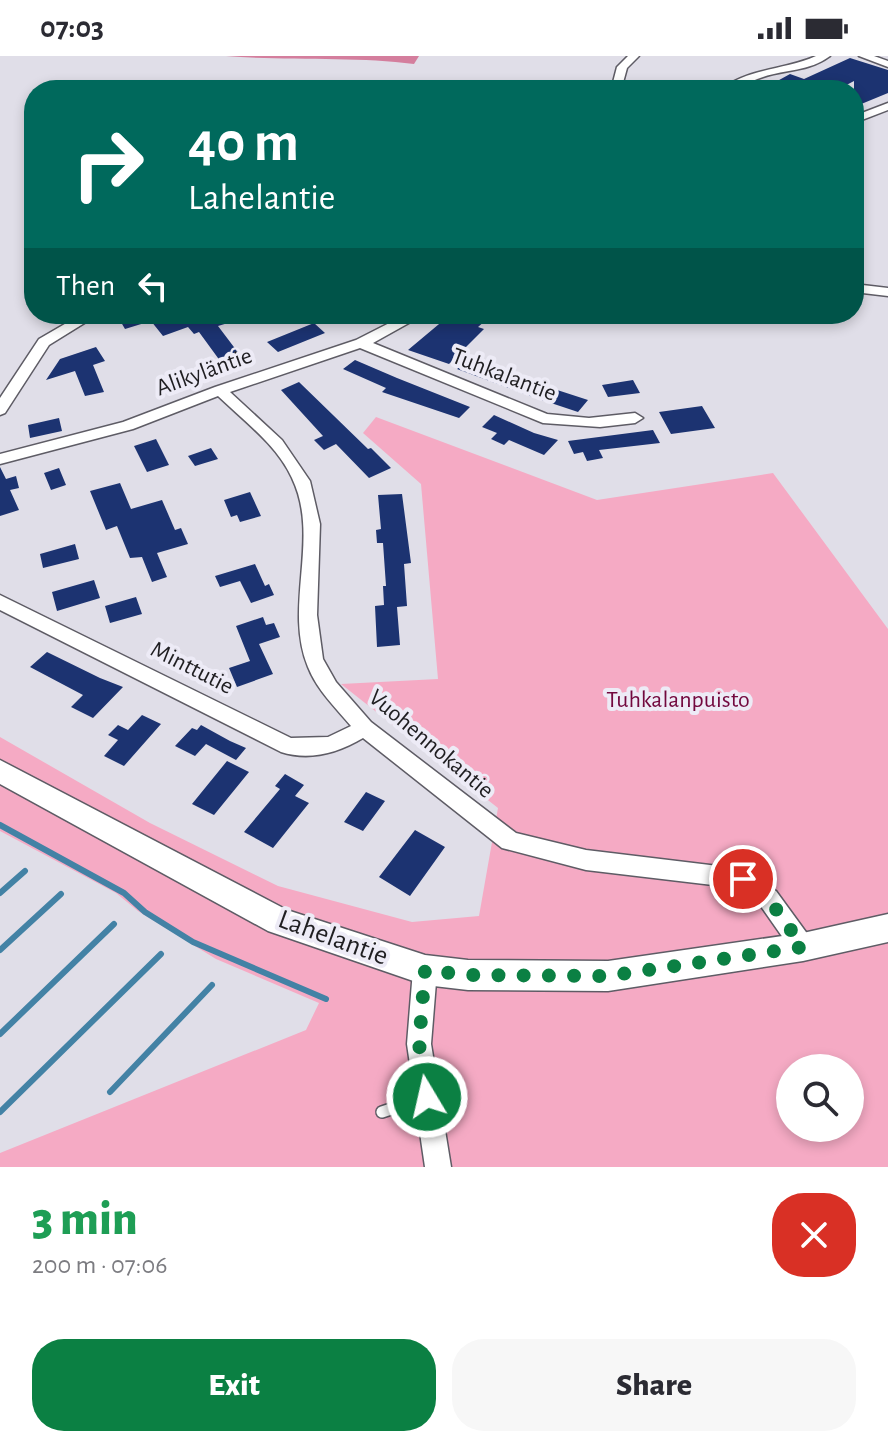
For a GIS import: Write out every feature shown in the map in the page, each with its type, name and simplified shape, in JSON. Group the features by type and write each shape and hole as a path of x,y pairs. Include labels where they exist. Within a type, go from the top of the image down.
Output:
{"main road":[{"name":"Lahelantie","path":"0,771 279,921 425,970 468,975 608,976 803,947 888,928"}],"street":[{"path":"619,80 622,67 634,56"},
{"path":"748,80 762,73 795,69 825,56"},
{"path":"864,56 888,64"},
{"path":"864,115 888,106"},
{"path":"864,289 888,292"},
{"path":"0,410 44,342 75,324"},
{"name":"Alikyläntie","path":"0,459 128,426 220,390 361,343 398,324"},
{"name":"Tuhkalantie","path":"361,343 543,418 596,424 635,418"},
{"name":"Vuohennokantie","path":"220,390 291,461 303,483 312,525 309,620 314,659 331,693 364,728 510,841 586,860 743,879 768,898 803,947"},
{"name":"Minttutie","path":"0,602 288,746 320,750 348,739 364,728"},
{"path":"425,970 419,1044 438,1167"}],"lane":[{"path":"382,1112 427,1097"}],"green space":[{"name":"Tuhkalanpuisto","path":"376,417 597,500 773,473 888,629 888,1167 0,1167 0,1153 306,1030 319,1003 216,959 138,911 116,893 0,831 0,737 150,823 278,886 412,922 479,916 498,808 341,684 438,679 421,484 363,433"}],"shaded area":[{"path":"226,56 419,56 414,64"}],"building":[{"path":"850,58 888,70 888,93 864,103 864,80 779,80 790,74 804,79"},
{"path":"122,324 141,324 125,329"},
{"path":"153,324 225,324 218,326 246,363 226,369 199,332 194,334 188,327 163,336"},
{"path":"312,324 325,333 278,352 267,342"},
{"path":"439,324 481,324 478,327 484,329 449,364 408,350"},
{"path":"96,347 105,361 93,365 104,392 85,396 75,371 46,380 60,359"},
{"path":"467,359 588,400 578,412 533,397 457,369"},
{"path":"355,360 470,407 459,418 382,392 386,388 343,369"},
{"path":"633,380 640,393 608,397 602,385"},
{"path":"299,382 391,468 369,478 336,444 324,450 314,440 323,436 281,390"},
{"path":"702,406 715,428 671,434 659,412"},
{"path":"494,415 558,440 544,455 509,440 504,445 491,439 497,433 482,427"},
{"path":"59,418 62,431 30,438 28,425"},
{"path":"653,430 660,443 599,450 603,458 587,461 583,452 574,454 568,441"},
{"path":"156,439 169,465 147,472 134,446"},
{"path":"211,448 218,459 195,466 188,456"},
{"path":"0,467 6,479 16,476 19,488 10,490 19,510 0,516"},
{"path":"59,468 66,485 51,490 44,473"},
{"path":"120,483 131,509 162,500 175,530 181,528 188,544 157,553 167,577 152,582 142,557 130,558 117,526 106,530 90,491"},
{"path":"250,492 261,516 240,522 237,515 231,517 224,500"},
{"path":"402,494 411,563 404,564 407,606 397,607 400,645 377,647 375,606 384,605 383,586 386,586 383,543 377,543 376,530 381,529 378,495"},
{"path":"75,544 79,559 43,568 40,554"},
{"path":"255,564 265,586 269,584 274,595 251,603 240,581 220,587 215,576"},
{"path":"94,580 100,598 57,611 52,592"},
{"path":"136,597 142,614 110,623 105,606"},
{"path":"263,617 266,625 274,623 280,637 259,644 273,674 237,687 229,668 250,661 236,626"},
{"path":"47,652 123,687 93,718 71,707 83,695 30,667"},
{"path":"142,715 161,724 124,766 104,756 118,740 108,735 118,725 128,730"},
{"path":"201,725 246,748 236,760 206,744 195,756 175,746 192,728 197,730"},
{"path":"227,761 249,772 214,815 192,804"},
{"path":"285,774 304,785 295,796 309,803 273,848 244,832 280,789 275,786"},
{"path":"366,792 385,801 363,831 344,822"},
{"path":"415,830 445,847 410,896 379,877"}],"waterway":[{"path":"0,825 124,893 145,912 193,942 326,999"},
{"path":"0,893 25,871"},
{"path":"0,950 61,894"},
{"path":"0,1034 114,924"},
{"path":"0,1112 161,954"},
{"path":"110,1092 212,985"}],"route":[{"path":"427,1097 419,1044 425,970 468,975 608,976 803,947 768,898 743,879"}]}
